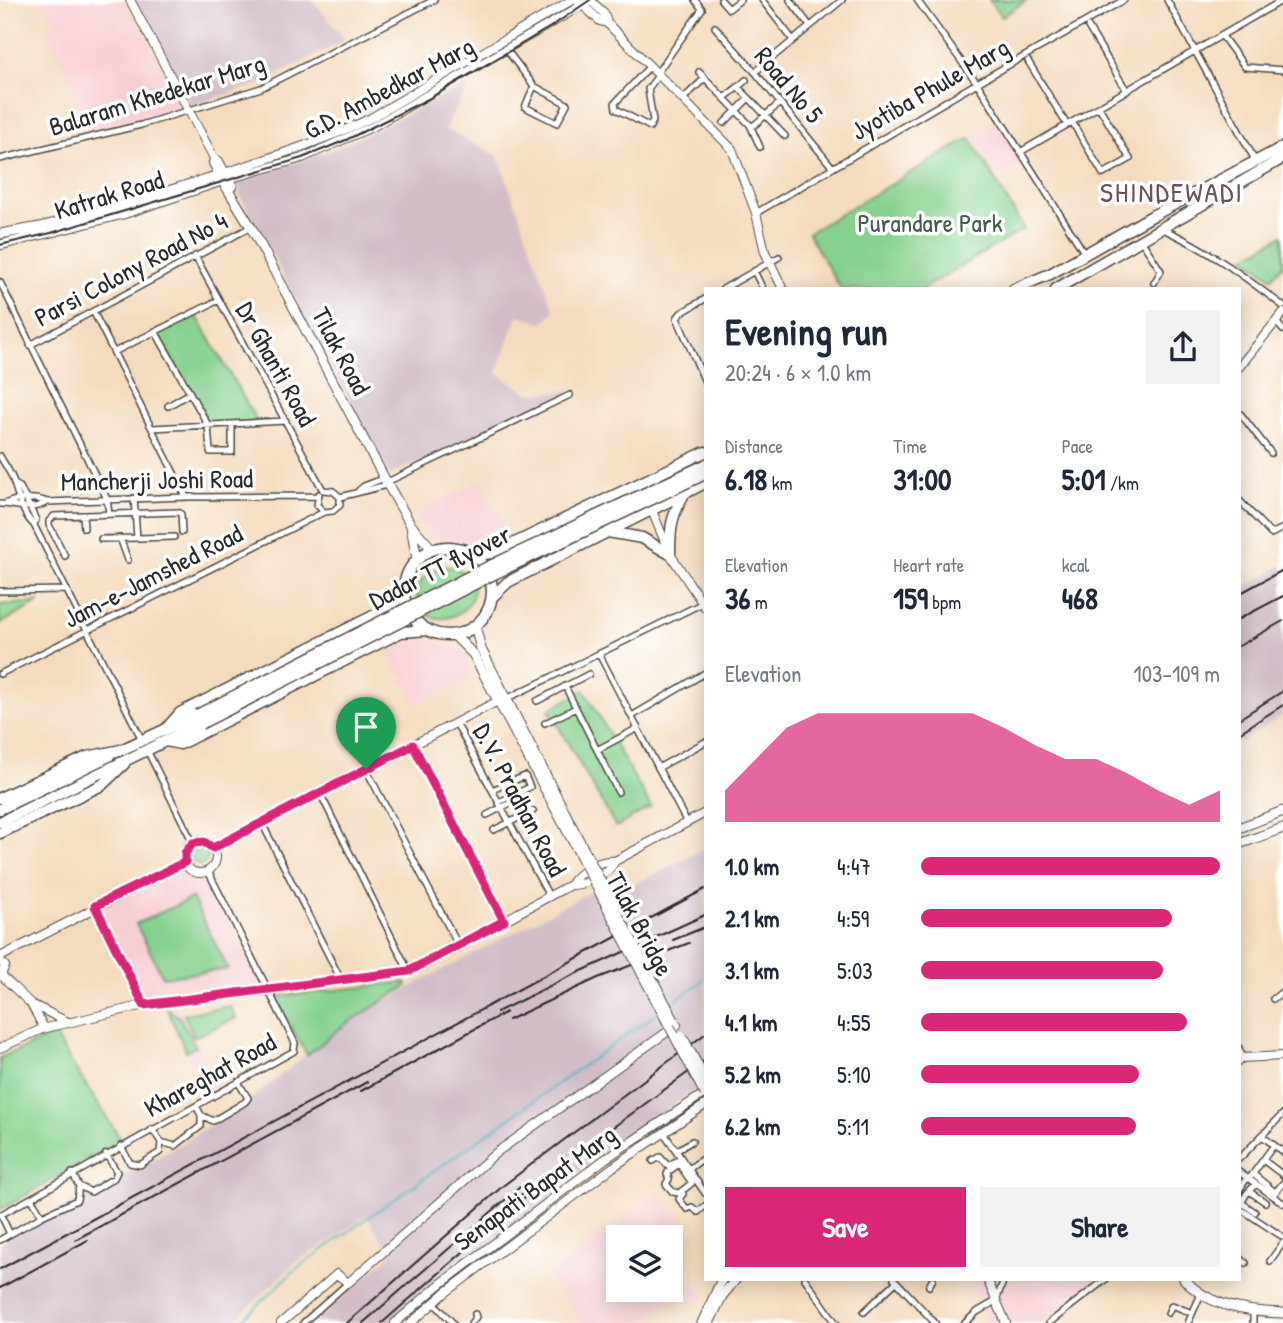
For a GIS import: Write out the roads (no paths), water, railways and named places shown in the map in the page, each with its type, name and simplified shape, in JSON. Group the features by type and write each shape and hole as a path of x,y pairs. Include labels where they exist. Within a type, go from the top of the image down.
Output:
{"highway":[{"path":"1058,287 1161,228 1261,165 1283,138"},
{"path":"1270,154 1283,147"},
{"path":"1031,287 1152,216 1261,165 1283,158"},
{"path":"1261,165 1283,167"},
{"path":"1019,287 1050,274"},
{"path":"474,555 494,553 704,452"},
{"name":"Dadar TT flyover","path":"199,720 488,567 704,465"},
{"name":"Dadar TT flyover","path":"199,720 492,575 704,474"},
{"path":"404,587 409,612 417,623 440,634 454,635 475,626 484,618 492,597 508,582 704,484"},
{"path":"608,532 642,538 670,554 671,523 684,494"},
{"path":"548,526 565,554"},
{"path":"166,735 180,713 393,606 404,587 408,572 417,559 432,549 446,546 461,548 474,555 489,573 492,597"},
{"path":"166,735 180,744 401,632 428,630"},
{"path":"0,822 125,754 199,720"},
{"path":"0,799 87,757 125,754"},
{"path":"0,833 102,785 125,754"},
{"path":"0,809 94,771"}],"main road":[{"name":"Katrak Road","path":"0,234 17,236 41,232 226,177"},
{"name":"Tilak Road","path":"226,177 234,198 387,482 411,525 432,549"},
{"name":"Katrak Road","path":"0,245 17,236"},
{"name":"Tilak Road","path":"411,525 417,559"},
{"path":"475,626 481,649 502,700"},
{"path":"454,635 472,654 502,700"},
{"name":"Tilak Bridge","path":"502,700 674,1026 704,1077"},
{"path":"1283,811 1241,827 1244,843 1283,828"},
{"name":"Tilak Bridge","path":"674,1026 704,1092"},
{"path":"702,1323 721,1281"},
{"path":"709,1323 722,1296 734,1281"},
{"path":"1186,1281 1197,1291 1229,1307 1283,1313"}],"street":[{"path":"130,0 214,158 213,163 226,177"},
{"name":"Balaram Khedekar Marg","path":"0,159 141,125 261,88 434,0"},
{"path":"591,0 604,13 607,23 732,149 755,213 765,252 782,287"},
{"name":"G.D. Ambedkar Marg","path":"226,177 371,118 502,48 577,2 591,0"},
{"path":"650,66 614,107 649,128 653,121 648,89 702,9 695,0"},
{"path":"720,0 729,9 740,0"},
{"path":"762,0 793,40"},
{"path":"790,0 810,26"},
{"path":"755,72 834,3 842,0"},
{"path":"917,0 1022,151 1085,254"},
{"name":"Jyotiba Phule Marg","path":"755,213 1124,0"},
{"path":"1167,0 1194,52 1261,165"},
{"path":"1022,151 1283,0"},
{"path":"577,2 600,21 607,23"},
{"name":"Road No 5","path":"715,27 833,168"},
{"path":"1088,27 1126,91"},
{"path":"1222,36 1245,67 1283,70"},
{"path":"502,48 534,86 567,104 557,123 525,107 534,86"},
{"path":"1028,61 1103,174 1130,159 1099,107"},
{"path":"699,72 752,127 760,147"},
{"path":"640,76 650,84"},
{"path":"684,98 705,78"},
{"path":"724,99 746,80"},
{"path":"738,87 785,136"},
{"path":"723,123 750,98"},
{"path":"752,127 780,103"},
{"name":"Parsi Colony Road No 4","path":"30,345 251,227"},
{"path":"1161,228 1199,245 1283,306"},
{"path":"1141,240 1161,271 1154,283"},
{"name":"Dr Ghanti Road","path":"195,257 323,491"},
{"path":"726,287 779,257"},
{"path":"754,271 762,287"},
{"path":"0,282 107,499 109,514"},
{"path":"114,352 219,300"},
{"path":"704,300 677,318 704,380"},
{"path":"93,311 186,497"},
{"path":"1241,365 1283,313"},
{"path":"1276,322 1283,330"},
{"path":"155,331 208,425 210,452 230,453 233,450 232,424"},
{"path":"168,406 190,393"},
{"path":"340,496 364,486 387,482 570,395"},
{"path":"1241,415 1271,453"},
{"path":"152,428 286,421"},
{"path":"0,456 15,484 14,489 23,500 30,522 48,552 193,843"},
{"path":"213,848 502,700 704,605 670,554 653,510 639,485"},
{"path":"323,491 333,491 340,496 341,501 337,509 324,512 317,505 317,496 323,491"},
{"name":"Mancherji Joshi Road","path":"3,504 26,507 41,506 47,502 107,499 317,496"},
{"path":"165,497 166,512"},
{"path":"134,498 137,538"},
{"path":"145,498 146,513"},
{"path":"3,504 11,500 41,499 47,502"},
{"path":"120,499 122,514"},
{"path":"95,500 97,515"},
{"path":"69,501 71,516"},
{"path":"1241,502 1271,534 1283,527"},
{"name":"Jam-e-Jamshed Road","path":"0,674 324,512"},
{"path":"65,556 48,525 54,516 180,513 182,532"},
{"path":"83,515 84,528"},
{"path":"42,541 54,535"},
{"path":"101,539 174,537"},
{"path":"120,538 128,560"},
{"path":"48,552 60,546"},
{"path":"0,591 67,590"},
{"path":"600,654 687,823"},
{"path":"569,668 575,681"},
{"path":"537,701 589,674"},
{"path":"632,716 704,674"},
{"path":"565,686 618,792"},
{"path":"545,723 576,708"},
{"name":"D.V. Pradhan Road","path":"456,723 550,896"},
{"path":"597,750 638,728"},
{"path":"658,768 704,743"},
{"path":"413,745 504,921"},
{"path":"366,769 457,946"},
{"path":"487,815 530,787 525,776 492,790"},
{"path":"320,793 409,971"},
{"path":"499,806 526,795"},
{"path":"494,830 533,811"},
{"path":"0,1048 44,1028 144,1005 409,971 570,885 580,885 610,870 615,861 704,814"},
{"path":"262,823 341,980"},
{"path":"204,842 213,848 215,864 208,871 197,873 187,867 185,853 193,843 204,842"},
{"path":"68,1022 31,1004 1,976 5,966 0,959 95,906 185,862"},
{"name":"Khareghat Road","path":"0,1215 291,1053 295,1048 295,1042 269,989 208,871"},
{"path":"95,906 144,1005"},
{"path":"1273,999 1283,991"},
{"path":"31,1004 44,1028"},
{"path":"303,1323 497,1152 674,1026"},
{"path":"1241,1059 1283,1057"},
{"path":"201,1115 213,1121 245,1102 248,1098 238,1082"},
{"name":"Senapati Bapat Marg","path":"395,1323 438,1286 606,1159 704,1095"},
{"path":"152,1129 161,1142 175,1146 201,1126 201,1115 196,1106"},
{"name":"Senapati Bapat Marg","path":"413,1322 612,1167 704,1106"},
{"path":"1241,1157 1283,1114"},
{"path":"664,1133 676,1151 681,1161 692,1183 679,1193 673,1192 666,1184 669,1179 667,1174 681,1161"},
{"path":"1262,1136 1283,1152"},
{"path":"676,1151 692,1141"},
{"path":"121,1146 130,1163 138,1166 159,1154 161,1142"},
{"path":"1241,1188 1274,1145"},
{"path":"72,1173 79,1186 91,1192 114,1178 117,1172 106,1154"},
{"path":"653,1161 660,1157 668,1166 681,1161"},
{"path":"689,1169 704,1158"},
{"path":"1263,1160 1283,1175"},
{"path":"681,1161 704,1192"},
{"path":"1241,1173 1283,1203"},
{"path":"1250,1177 1256,1184 1274,1194"},
{"path":"1274,1194 1283,1183"},
{"path":"1241,1204 1247,1192 1256,1184"},
{"path":"0,1240 77,1200 79,1186"},
{"path":"694,1186 679,1199 687,1209 692,1207 696,1212 704,1207"},
{"path":"1250,1192 1265,1202"},
{"path":"31,1198 42,1216"},
{"path":"1241,1206 1255,1212"},
{"path":"1241,1207 1283,1237"},
{"path":"0,1215 10,1234"},
{"path":"1270,1261 1283,1243"},
{"path":"1241,1261 1246,1264"},
{"path":"281,1323 337,1274 348,1283"},
{"path":"806,1281 836,1323"},
{"path":"929,1286 932,1281"},
{"path":"988,1281 1006,1323"},
{"path":"965,1323 996,1301 1002,1281"},
{"path":"1049,1323 1103,1281"},
{"path":"1188,1323 1198,1281"},
{"path":"864,1312 897,1282 935,1323"},
{"path":"434,1303 453,1323"},
{"path":"1168,1313 1172,1305 1192,1313"},
{"path":"1253,1311 1253,1323"},
{"path":"471,1323 476,1317 475,1314"}],"waterway":[{"path":"669,1005 704,980"},
{"path":"239,1323 297,1268 659,1012"}],"railway":[{"path":"0,245 51,233 302,158 346,140 428,99 552,26 590,0"},
{"path":"1241,593 1283,570"},
{"path":"1241,618 1283,596"},
{"path":"1241,645 1283,621"},
{"path":"1241,718 1283,691"},
{"path":"1241,732 1283,705"},
{"path":"0,1269 704,890"},
{"path":"497,1012 704,915"},
{"path":"673,940 704,927"},
{"path":"508,1020 598,978 689,943"},
{"path":"361,1091 506,1012"},
{"path":"347,1323 504,1185 704,1035"},
{"path":"515,1199 704,1061"},
{"path":"75,1240 367,1082"},
{"path":"363,1323 520,1187"},
{"path":"382,1323 527,1196"},
{"path":"0,1288 88,1240"}],"district":[{"name":"SHINDEWADI","path":"1172,192"}],"park label":[{"name":"Purandare Park","path":"930,223"}]}
